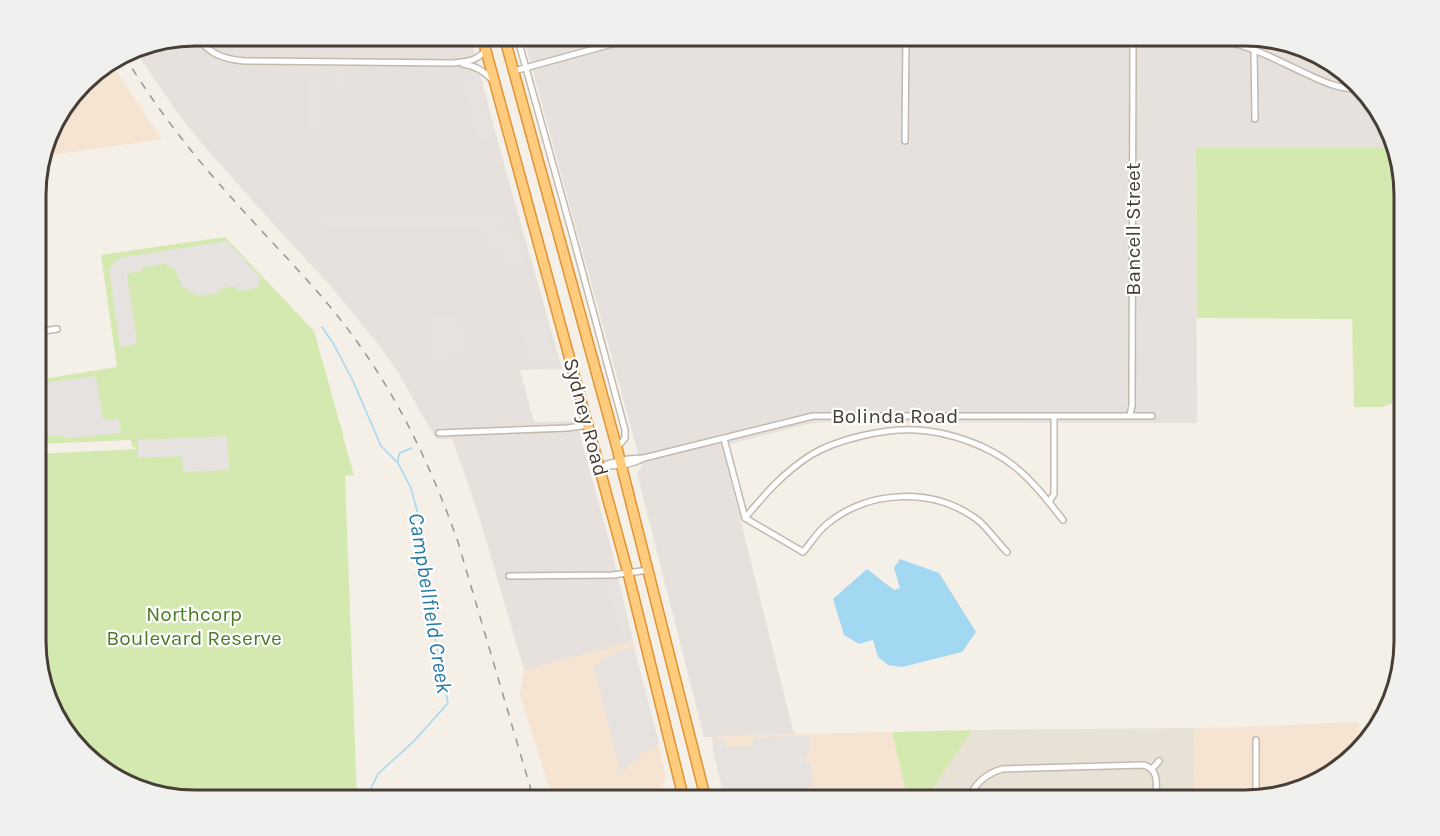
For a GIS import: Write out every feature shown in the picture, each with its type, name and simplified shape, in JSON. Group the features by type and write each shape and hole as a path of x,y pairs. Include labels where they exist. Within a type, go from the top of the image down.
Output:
{"highway":[{"name":"Sydney Road","path":"485,46 600,466 681,790"},
{"name":"Sydney Road","path":"507,46 621,463 703,790"}],"street":[{"path":"205,46 216,55 229,60 245,61 453,63 473,61 486,50"},
{"name":"Sydney Road","path":"520,46 625,430 625,438 617,448"},
{"path":"514,71 605,46"},
{"path":"904,141 906,46"},
{"name":"Bancell Street","path":"1130,416 1132,405 1133,46"},
{"path":"1244,46 1328,84 1348,88"},
{"path":"1254,50 1255,119"},
{"path":"453,63 476,67 496,85"},
{"path":"566,260 579,257"},
{"path":"46,331 57,329"},
{"path":"1049,502 1054,494 1054,416"},
{"name":"Bolinda Road","path":"600,466 644,458 813,417 1152,416"},
{"path":"439,433 567,428 589,425"},
{"path":"745,518 770,488 792,468 813,454 848,440 880,432 916,430 967,440 994,453 1013,465 1037,487 1063,520"},
{"path":"724,439 745,518 803,552 820,531 843,513 872,501 900,496 919,496 963,511 980,522 1007,552"},
{"path":"509,576 613,575 649,569"},
{"path":"1256,740 1257,789"},
{"path":"1152,769 1159,761"},
{"path":"973,789 982,778 1002,769 1144,765 1152,769 1156,777 1156,789"}],"shaded area":[{"path":"195,46 473,46 562,369 520,370 534,422 576,421 612,551 633,641 524,670 482,526 452,439 436,439 398,372 381,348 334,290 204,146 177,112 140,57 176,48"},
{"path":"526,46 1245,46 1264,48 1336,77 1363,105 1374,121 1386,147 1196,148 1197,423 823,422 722,446 794,734 704,737 637,473 642,467"},
{"path":"1272,50 1302,58 1336,77"},
{"path":"116,70 162,139 52,155 66,121 83,97"},
{"path":"338,74 388,75 388,86 338,85"},
{"path":"318,75 322,76 322,128 307,128 308,80"},
{"path":"461,76 472,76 472,80 480,80 480,94 471,95 484,95 485,109 475,110 488,111 488,124 479,125 492,126 492,139 478,139 475,134"},
{"path":"377,211 393,211 394,216 507,217 506,225 490,228 321,227 321,214 377,215"},
{"path":"486,229 511,230 515,240 519,239 527,266 522,267 504,262 504,246 486,246"},
{"path":"227,241 262,279 258,283 259,288 237,291 236,286 219,289 220,293 199,296 181,286 176,270 164,264 142,268 142,271 127,274 137,344 120,347 109,269 118,258"},
{"path":"430,317 459,317 459,332 464,332 464,354 429,360"},
{"path":"521,319 544,319 556,361 530,362 520,326"},
{"path":"96,376 103,420 119,419 121,433 67,438 60,435 46,437 46,383"},
{"path":"227,436 229,470 183,472 182,456 138,458 138,440"},
{"path":"612,584 619,584 631,632 620,635 606,588"},
{"path":"633,641 666,778 660,790 550,790 520,695 524,670"},
{"path":"633,647 659,743 637,755 639,759 631,762 625,770 620,771 594,666 620,650"},
{"path":"1371,709 1377,709 1374,715 1371,719"},
{"path":"1359,722 1359,730 1364,730 1335,759 1293,782 1255,789 1195,789 1195,728"},
{"path":"1195,728 1195,789 932,789 972,730"},
{"path":"892,732 905,789 722,790 712,736"},
{"path":"809,736 806,763 811,763 813,787 809,787 809,789 722,790 713,750 713,740 725,739 726,747 753,746 753,737"}],"green space":[{"path":"1196,148 1386,148 1393,185 1393,403 1382,407 1354,407 1352,319 1197,318"},
{"name":"Northcorp Boulevard Reserve","path":"225,237 314,331 354,475 345,476 357,790 195,790 157,784 121,770 105,759 90,746 66,715 52,679 46,641 46,454 135,449 132,447 131,440 46,444 46,379 117,367 101,255"},
{"path":"972,730 932,789 905,789 892,732"}],"water":[{"path":"900,559 939,573 976,632 962,652 902,667 888,665 878,657 873,640 859,644 844,635 833,599 867,569 894,590 900,588 894,568"}],"waterway":[{"name":"Campbellfield Creek","path":"322,327 353,381 381,446 398,463 411,488 423,533 424,563 448,703 415,740 378,774 370,790"},
{"path":"398,462 400,453 412,448"}],"railway":[{"path":"129,62 160,110 201,163 336,314 391,394 421,452 458,542 531,790"}]}
